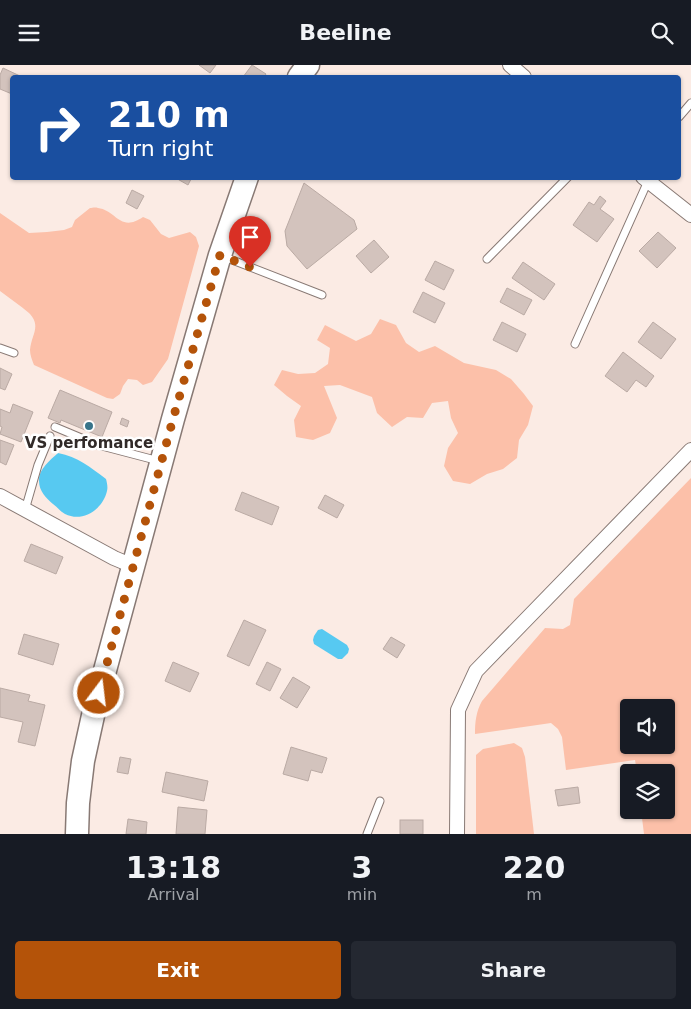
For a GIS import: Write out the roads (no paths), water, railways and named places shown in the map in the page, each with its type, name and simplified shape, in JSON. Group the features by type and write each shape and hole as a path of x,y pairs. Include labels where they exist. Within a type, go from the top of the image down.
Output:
{"main road":[{"path":"77,834 78,803 83,761 94,711 161,462 220,255 246,180"}],"street":[{"path":"510,65 522,75"},
{"path":"646,180 691,215"},
{"path":"457,834 458,710 476,671 691,450"},
{"path":"0,496 114,558 133,566"}],"lane":[{"path":"681,115 691,103"},
{"path":"487,259 565,180"},
{"path":"575,344 645,180"},
{"path":"220,255 322,295"},
{"path":"0,348 14,353"},
{"path":"55,427 98,445 161,462"},
{"path":"26,510 38,465 50,437"},
{"path":"367,834 380,801"}],"water":[{"path":"58,453 78,460 106,479 107,491 105,498 97,509 91,513 79,517 65,514 42,491 39,485 40,473"},
{"path":"322,629 347,645 348,653 342,659 338,659 314,644 314,636 318,630"}],"place":[{"name":"VS perfomance","path":"89,426"}]}
